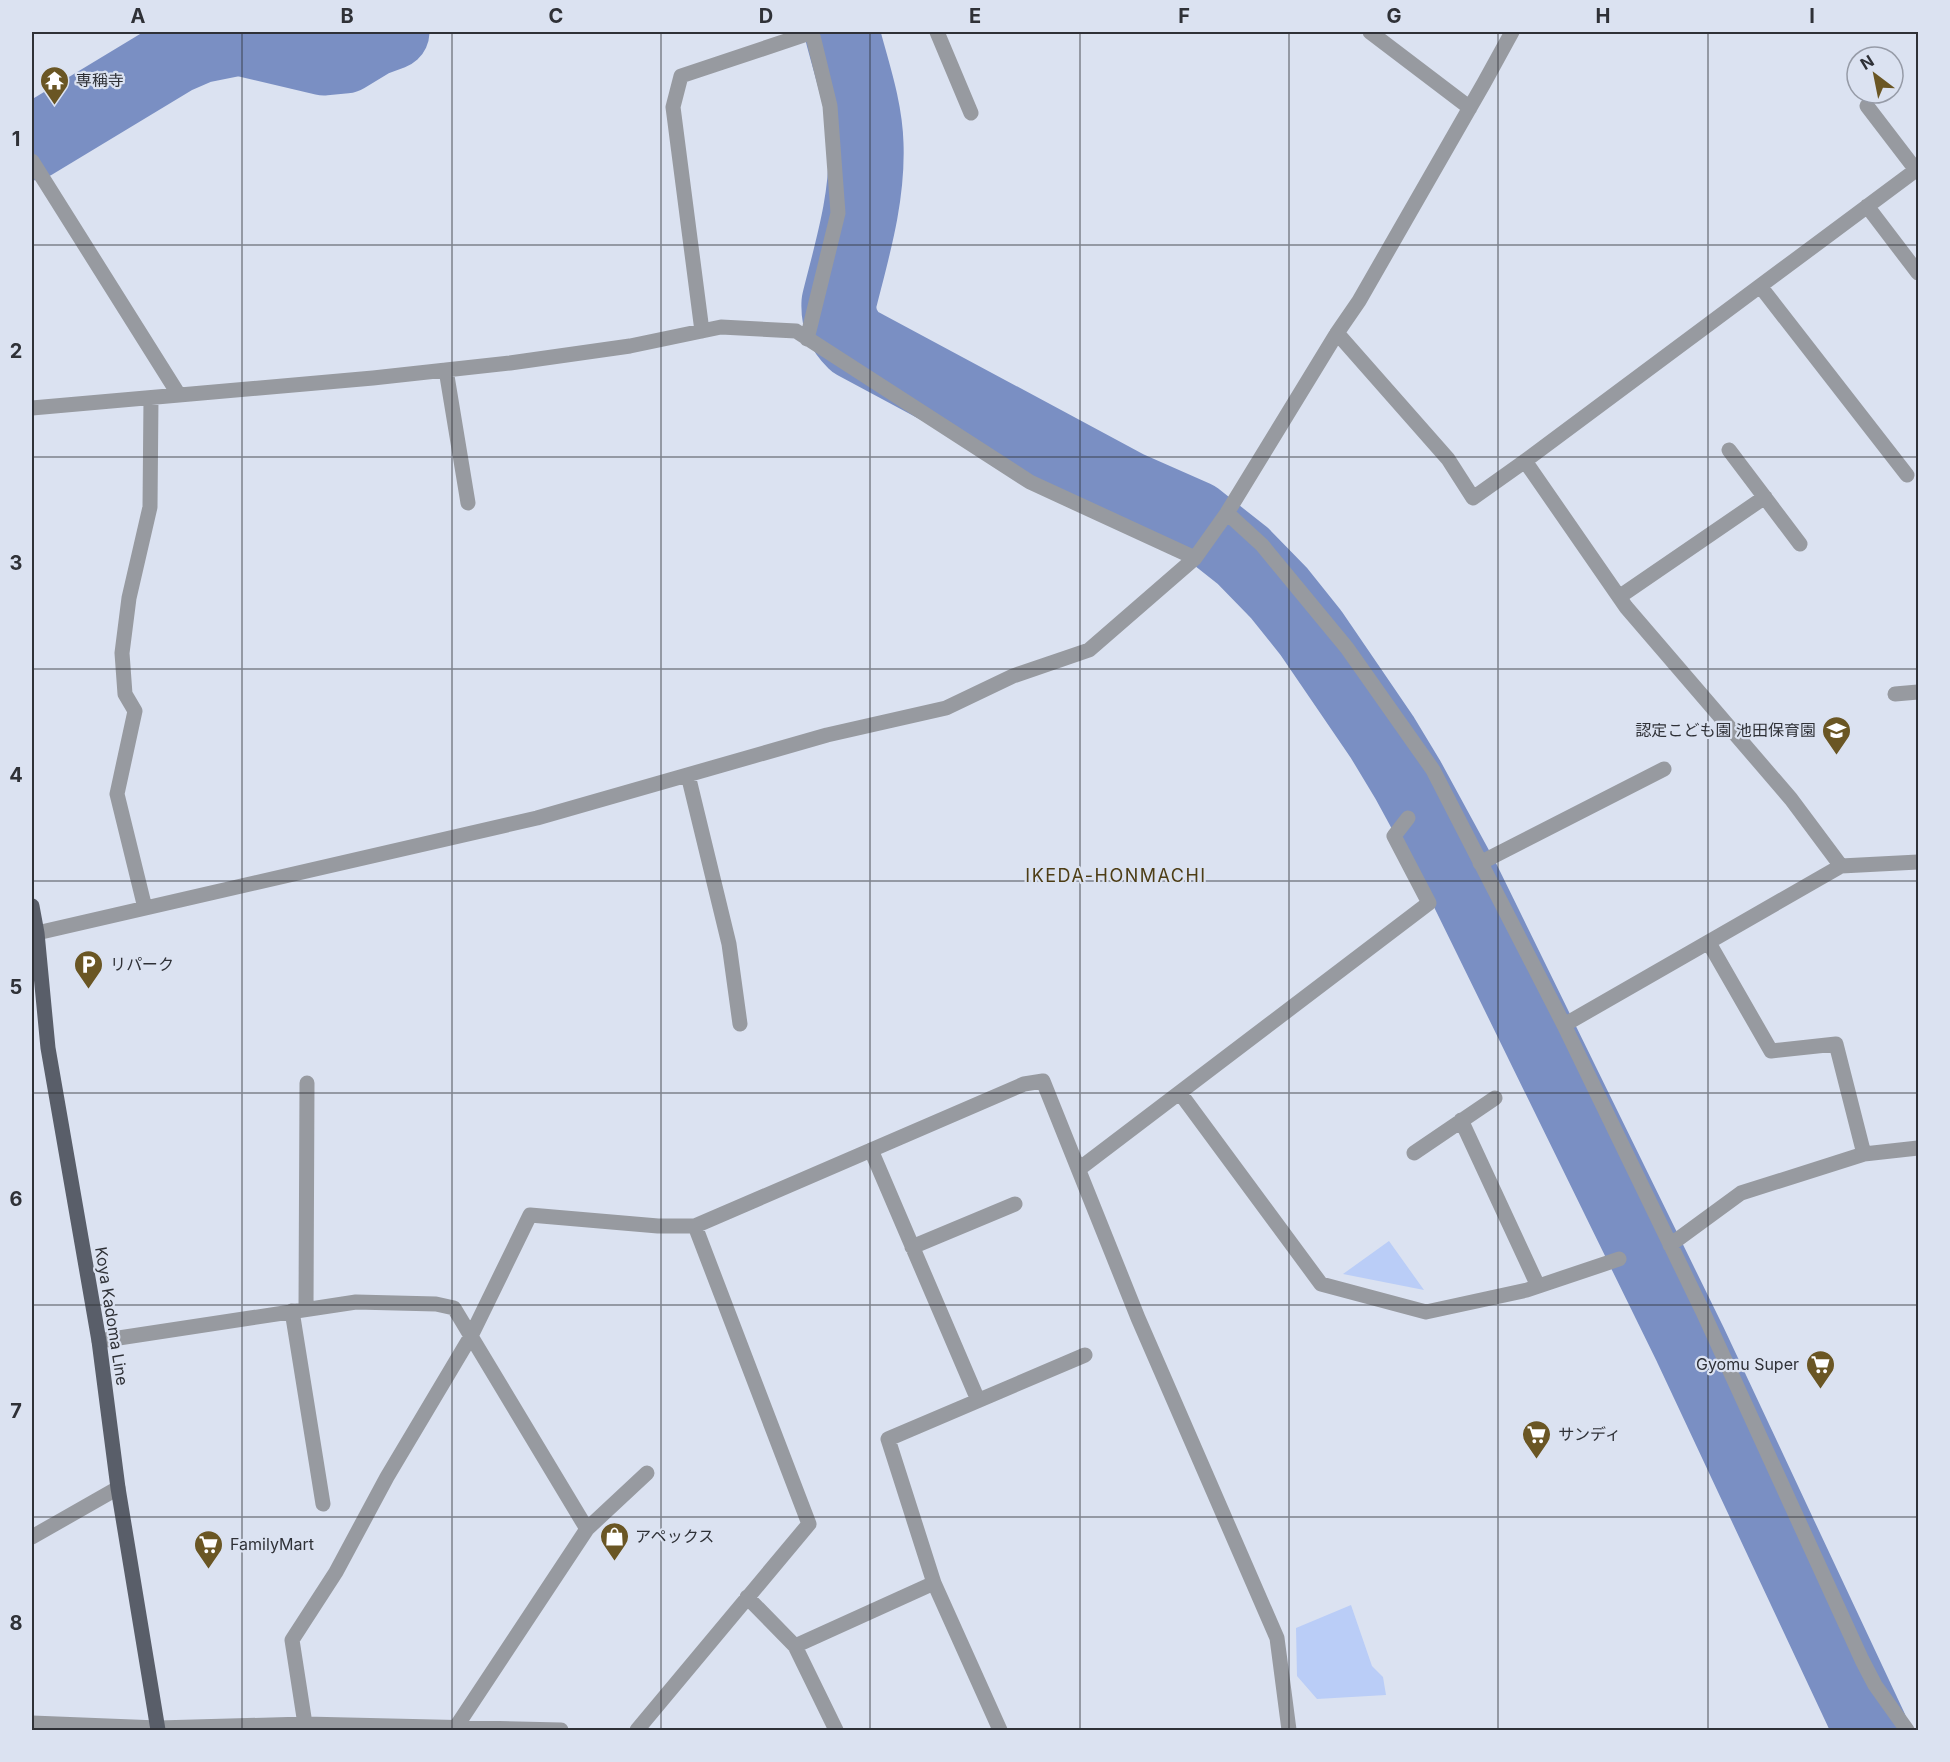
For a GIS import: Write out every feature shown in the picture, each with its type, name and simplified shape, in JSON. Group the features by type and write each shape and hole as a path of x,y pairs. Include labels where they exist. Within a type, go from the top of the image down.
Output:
{"main road":[{"name":"Koya Kadoma Line","path":"32,906 37,933 48,1048 99,1341 118,1488 158,1729"}],"street":[{"path":"702,331 673,107 681,76 812,32 830,106 838,213 807,339"},
{"path":"937,32 971,113"},
{"path":"1370,32 1470,108"},
{"path":"37,933 537,818 827,735 946,708 1013,676 1089,650 1195,558 1226,515 1337,333 1359,302 1512,32"},
{"path":"1337,333 1448,459 1473,498 1526,461 1916,170 1867,106"},
{"path":"32,161 179,395"},
{"path":"1867,206 1918,273"},
{"path":"1760,286 1907,475"},
{"path":"32,408 446,370 630,346 721,327 796,331 1030,482 1195,558"},
{"path":"446,370 468,503"},
{"path":"145,908 117,794 135,711 125,694 122,652 129,598 150,507 151,398"},
{"path":"1729,450 1800,544"},
{"path":"1526,461 1619,597 1791,800 1841,866"},
{"path":"1619,597 1765,496"},
{"path":"1226,515 1262,546 1347,648 1433,770 1564,1025 1710,1326 1862,1660 1875,1685 1907,1731"},
{"path":"1895,694 1918,692"},
{"path":"1480,863 1664,769"},
{"path":"688,776 729,944 740,1024"},
{"path":"1079,1169 1429,903 1394,836 1408,818"},
{"path":"1564,1025 1841,866 1918,862"},
{"path":"1709,943 1771,1051 1836,1044 1864,1154"},
{"path":"305,1724 292,1640 336,1572 387,1477 471,1336 530,1215 658,1226 695,1226 1024,1084 1043,1081 1138,1318 1277,1638 1289,1731"},
{"path":"307,1083 299,1310 323,1504"},
{"path":"1180,1093 1321,1284 1426,1312 1538,1286 1619,1259"},
{"path":"1414,1153 1495,1098"},
{"path":"1461,1120 1538,1286"},
{"path":"1670,1245 1741,1193 1864,1154 1918,1148"},
{"path":"871,1150 978,1400"},
{"path":"912,1247 1015,1204"},
{"path":"637,1731 809,1524 695,1226"},
{"path":"99,1341 356,1302 436,1304 454,1308 587,1529"},
{"path":"1000,1731 934,1583 888,1439 1085,1354"},
{"path":"456,1727 587,1529 647,1473"},
{"path":"32,1537 118,1488"},
{"path":"795,1646 934,1583"},
{"path":"747,1597 795,1646 836,1731"},
{"path":"32,1723 158,1729 305,1724 561,1731"}],"shaded area":[{"path":"1389,1241 1424,1290 1343,1274"},
{"path":"1351,1605 1372,1666 1383,1677 1386,1695 1317,1699 1297,1676 1296,1628"}],"waterway":[{"path":"32,143 176,56 199,46 239,38 324,58 345,56 373,39 392,32"},
{"path":"842,32 860,101 866,144 862,204 839,302 839,314 844,329 855,342 1127,488 1195,518 1243,556 1279,593 1311,633 1382,737 1463,881 1690,1344 1871,1730"}],"place":[{"name":"専稱寺","path":"55,106"},
{"name":"認定こども園 池田保育園","path":"1837,756"},
{"name":"リパーク","path":"89,990"},
{"name":"Gyomu Super","path":"1820,1390"},
{"name":"サンディ","path":"1537,1460"},
{"name":"アペックス","path":"614,1562"},
{"name":"FamilyMart","path":"209,1570"}],"district":[{"name":"IKEDA-HONMACHI","path":"1116,875"}]}
